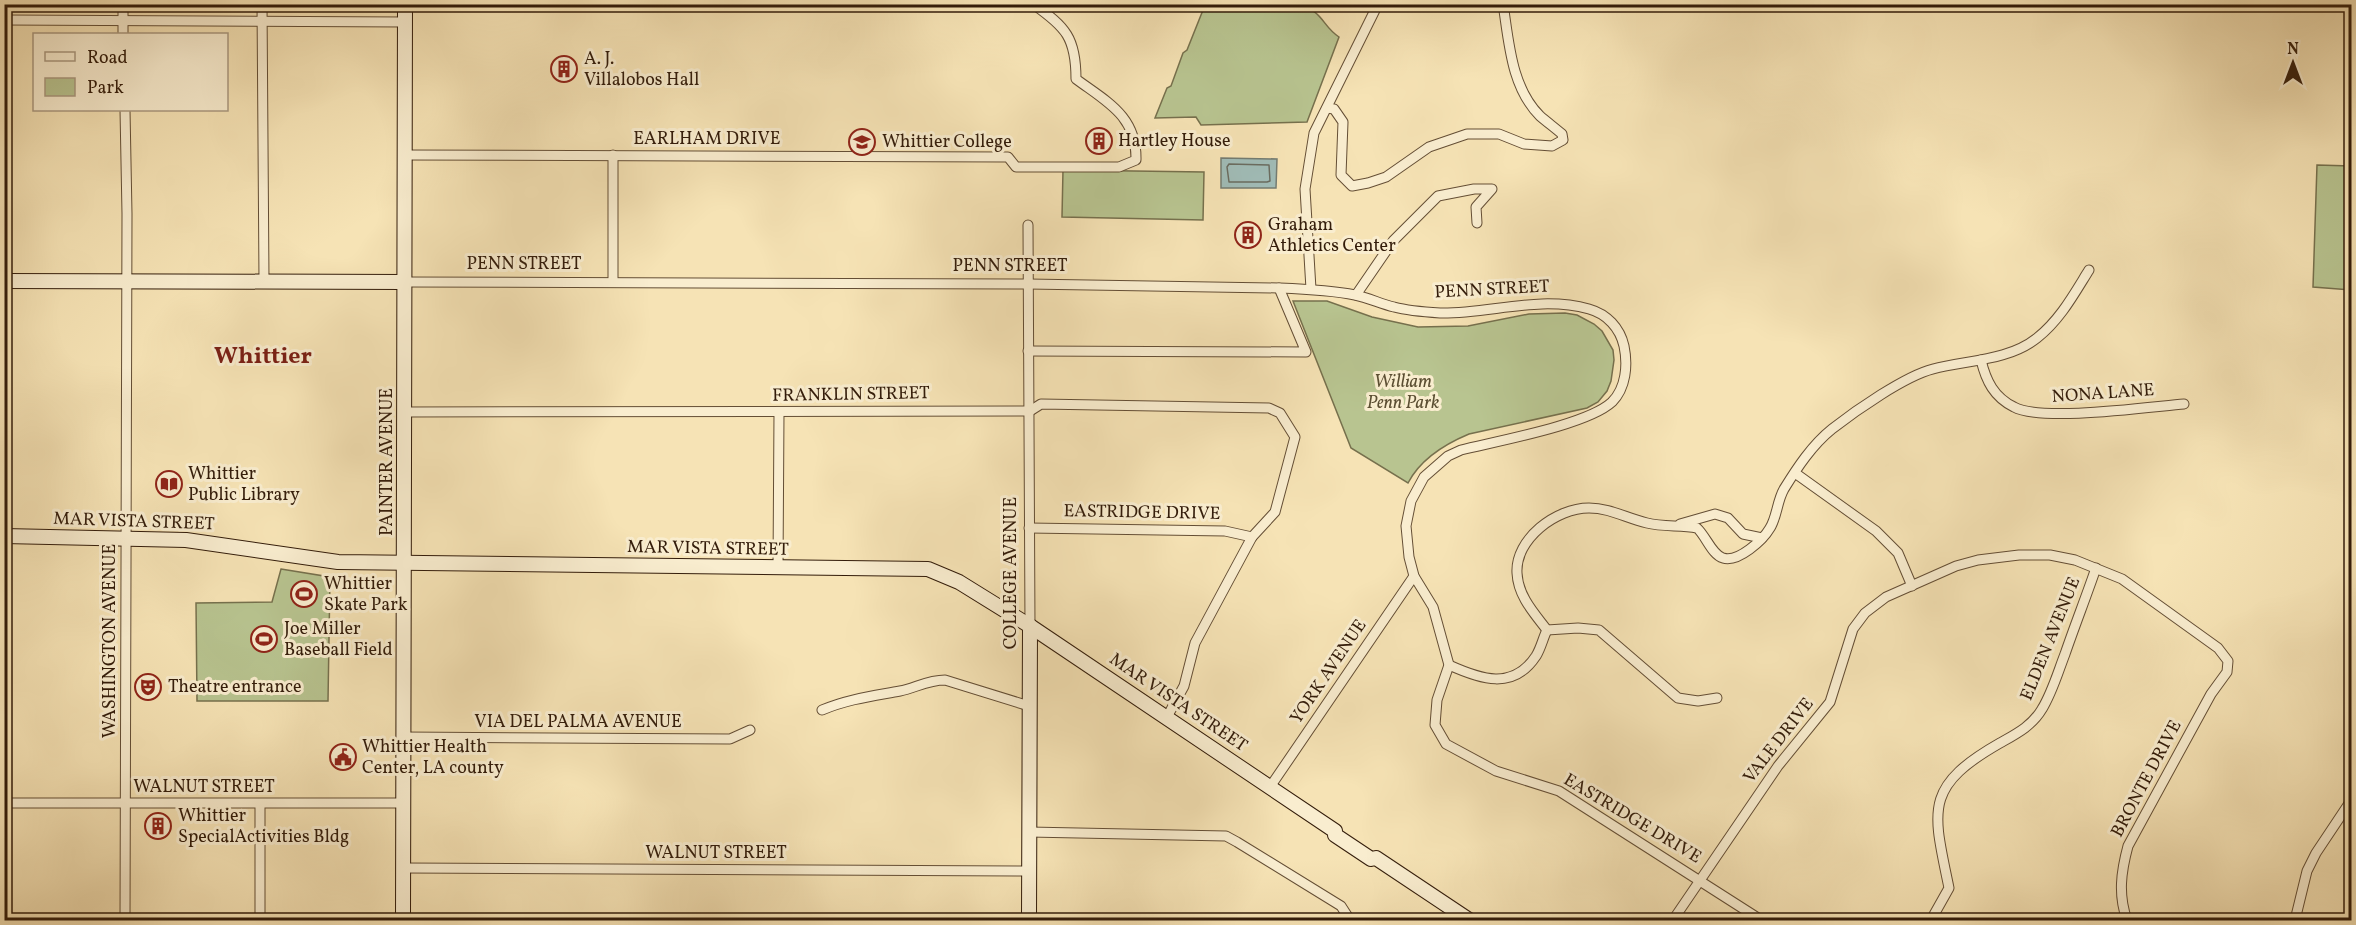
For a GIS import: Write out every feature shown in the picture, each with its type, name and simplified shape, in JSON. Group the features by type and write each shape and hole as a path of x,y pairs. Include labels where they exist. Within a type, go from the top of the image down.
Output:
{"street":[{"path":"123,4 123,33"},
{"path":"262,4 264,281"},
{"name":"PAINTER AVENUE","path":"404,921 405,4"},
{"name":"EARLHAM DRIVE","path":"405,155 1008,157 1016,167 1119,167 1136,160 1136,146 1131,129 1124,118 1076,79 1076,61 1069,35 1033,4"},
{"path":"1311,289 1305,189 1314,133 1378,4"},
{"path":"1326,108 1334,110 1342,122 1341,175 1352,186 1386,177 1429,147 1467,134 1499,134 1524,144 1552,146 1563,140 1562,134 1539,115 1523,91 1512,65 1503,4"},
{"path":"4,20 405,22"},
{"name":"WASHINGTON AVENUE","path":"125,111 127,281 125,921"},
{"path":"613,155 613,282"},
{"path":"1356,295 1393,241 1438,196 1474,189 1492,189 1476,207 1477,223"},
{"name":"COLLEGE AVENUE","path":"1028,225 1029,921"},
{"path":"1677,524 1697,528 1709,542 1713,553 1722,558 1730,559 1738,556 1762,538 1772,526 1783,492 1813,447 1832,429 1900,383 1931,369 1981,360 2014,351 2036,339 2060,316 2089,270"},
{"name":"PENN STREET","path":"4,281 1028,284 1279,288 1311,289 1356,295 1409,310 1442,313 1521,304 1576,306 1592,309 1605,316 1622,338 1625,353 1626,368 1620,392 1601,409 1571,422 1461,450 1434,466 1417,488 1408,513 1406,541 1414,576"},
{"path":"1028,351 1306,352 1279,288"},
{"name":"NONA LANE","path":"1981,360 1986,380 1995,394 2015,408 2045,415 2184,404"},
{"name":"FRANKLIN STREET","path":"405,412 779,413 1029,411 1041,404 1256,406 1269,408 1280,414 1295,437 1275,512 1252,537"},
{"path":"778,568 779,413"},
{"path":"1795,473 1883,538 1898,553 1912,586"},
{"path":"1547,630 1526,603 1520,590 1517,573 1519,555 1539,529 1553,519 1586,508 1609,509 1658,525 1677,524 1715,514 1728,518 1743,534 1762,538"},
{"name":"EASTRIDGE DRIVE","path":"1029,528 1225,531 1252,537"},
{"name":"MAR VISTA STREET","path":"4,536 186,540 338,562 928,569 959,582 1030,626 1335,831 1340,829 1376,853 1376,858 1469,921"},
{"path":"1167,717 1184,686 1195,643 1252,537"},
{"name":"VALE DRIVE","path":"1673,921 1778,766 1830,702 1853,629 1865,612 1887,597 1956,566 2001,556 2050,555 2075,560 2122,579 2218,648 2228,661"},
{"name":"ELDEN AVENUE","path":"1931,921 1949,888 1937,828 1936,809 1945,788 1975,758 2026,728 2042,710 2096,568"},
{"path":"1414,576 1433,607 1449,665 1477,678 1504,679 1521,672 1536,655 1547,630"},
{"name":"YORK AVENUE","path":"1270,786 1414,576"},
{"path":"1547,630 1578,628 1599,630 1678,698 1698,701 1717,698"},
{"name":"BRONTE DRIVE","path":"2127,921 2120,890 2122,868 2128,846 2211,694 2227,672 2228,661"},
{"name":"EASTRIDGE DRIVE","path":"1449,665 1437,700 1435,725 1446,744 1496,771 1559,791 1701,880 1761,921"},
{"path":"822,710 840,702 903,691 936,680 945,680 1029,706"},
{"name":"VIA DEL PALMA AVENUE","path":"404,737 730,739 750,730"},
{"path":"2295,921 2307,871 2316,852 2352,799"},
{"name":"WALNUT STREET","path":"4,802 404,803"},
{"path":"260,804 260,921"},
{"path":"1029,832 1226,836 1341,906 1350,921"},
{"name":"WALNUT STREET","path":"404,868 1028,871"}],"green space":[{"path":"1297,4 1312,10 1339,37 1307,122 1201,125 1196,117 1155,118 1205,5"},
{"path":"2317,165 2351,166 2351,290 2313,287"},
{"path":"1063,170 1204,172 1203,220 1062,217"},
{"name":"William Penn Park","path":"1293,301 1327,301 1372,317 1418,327 1468,326 1529,314 1577,315 1602,331 1613,350 1611,381 1607,391 1598,402 1587,408 1469,434 1451,442 1427,459 1408,483 1351,448"},
{"path":"281,569 330,577 328,701 197,701 196,603 272,602"}],"water":[{"path":"1221,158 1277,159 1276,188 1221,188"}],"place":[{"name":"A. J. Villalobos Hall","path":"564,69"},
{"name":"Hartley House","path":"1099,141"},
{"name":"Whittier College","path":"862,142"},
{"name":"Graham Athletics Center","path":"1248,235"},
{"name":"Whittier Public Library","path":"169,484"},
{"name":"Whittier Skate Park","path":"304,594"},
{"name":"Joe Miller Baseball Field","path":"264,639"},
{"name":"Theatre entrance","path":"148,687"},
{"name":"Whittier Health Center, LA county","path":"343,757"},
{"name":"Whittier SpecialActivities Bldg","path":"158,826"}],"district":[{"name":"Whittier","path":"263,357"}]}
